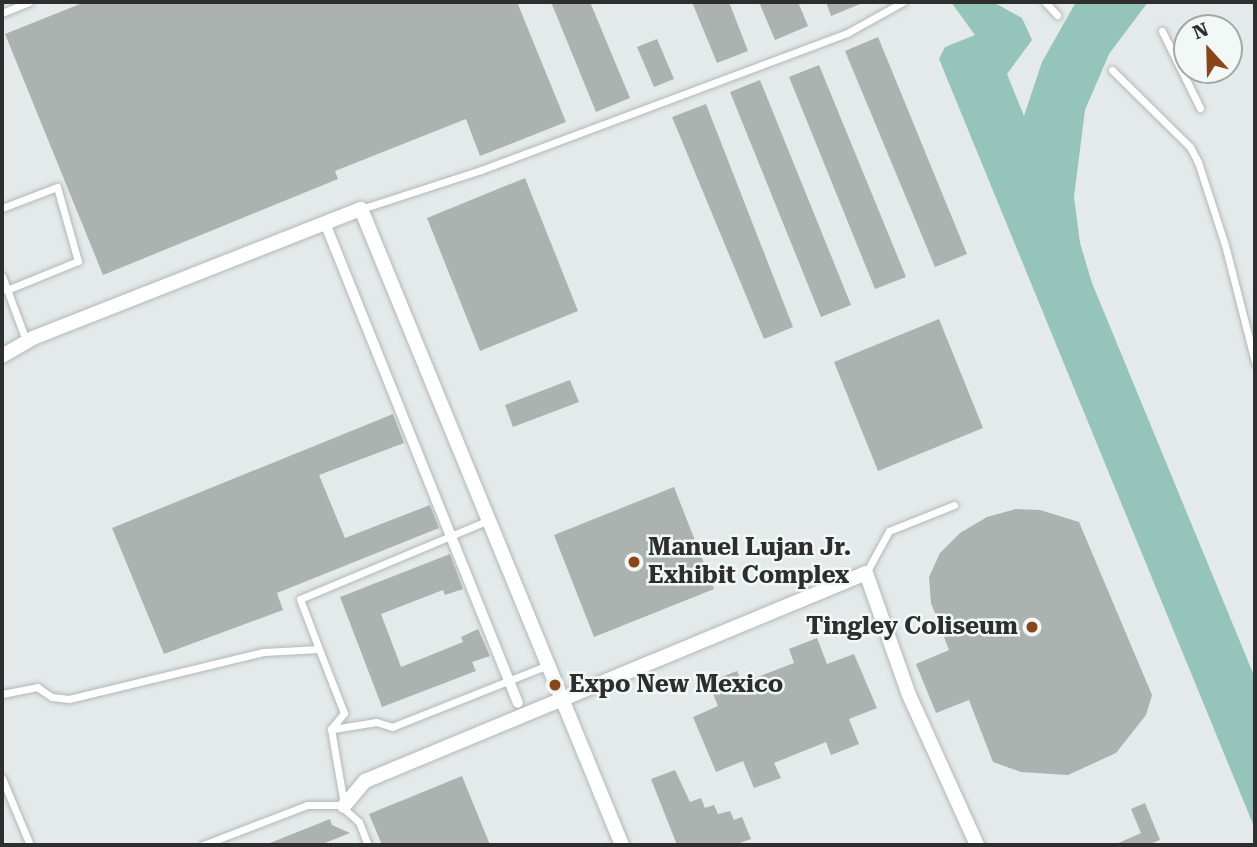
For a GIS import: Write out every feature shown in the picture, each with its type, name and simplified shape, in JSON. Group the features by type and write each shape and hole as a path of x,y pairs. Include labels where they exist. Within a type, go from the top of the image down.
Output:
{"street":[{"path":"2,356 27,343 361,209 622,845"},
{"path":"325,223 517,703"},
{"path":"344,806 365,781 866,573 909,695 977,845"}],"lane":[{"path":"2,13 29,2"},
{"path":"361,209 481,170 847,33 903,2"},
{"path":"1045,2 1057,15"},
{"path":"1162,31 1200,108"},
{"path":"1112,70 1190,148 1198,162 1225,244 1255,362"},
{"path":"2,208 57,187 78,261 7,289"},
{"path":"2,276 27,343"},
{"path":"866,573 889,531 954,505"},
{"path":"368,845 359,822 344,806 331,729 344,713 300,599 489,519"},
{"path":"2,694 37,687 52,697 69,699 264,652 319,649"},
{"path":"331,729 376,722 393,727 549,664"},
{"path":"2,778 30,845"},
{"path":"203,845 307,805 344,806"}],"green space":[{"path":"951,2 993,2 1022,18 1032,40 1007,74 1024,116 1042,62 1076,2 1148,2 1109,54 1085,110 1074,197 1080,243 1092,283 1255,678 1255,829 939,59 945,47 975,35"}],"building":[{"path":"85,2 517,2 566,122 480,156 466,119 335,171 338,179 103,275 5,34"},
{"path":"551,2 590,2 630,98 596,112"},
{"path":"692,2 729,2 748,51 717,63"},
{"path":"759,2 798,2 808,26 775,40"},
{"path":"826,2 865,2 831,16"},
{"path":"878,37 967,254 935,267 845,51"},
{"path":"657,39 674,79 654,87 637,47"},
{"path":"819,65 906,277 875,289 789,77"},
{"path":"760,80 851,305 821,317 730,92"},
{"path":"706,104 793,327 764,339 672,117"},
{"path":"525,178 578,311 480,351 427,218"},
{"path":"939,319 983,428 878,471 834,362"},
{"path":"570,380 579,402 513,427 505,405"},
{"path":"393,414 404,443 319,475 345,538 430,505 439,528 277,593 283,610 164,654 112,528"},
{"name":"Manuel Lujan Jr. Exhibit Complex","path":"674,487 714,589 594,637 554,535"},
{"name":"Tingley Coliseum","path":"1016,509 1040,510 1079,522 1152,695 1146,715 1116,753 1068,775 1021,772 993,762 969,700 936,713 916,664 949,650 931,603 929,577 940,553 960,533 987,517"},
{"path":"450,554 463,589 445,595 443,590 381,614 401,667 463,642 461,637 478,629 490,656 472,662 476,671 382,707 340,597"},
{"path":"817,638 827,664 854,654 877,708 849,719 859,744 831,755 826,742 774,763 781,778 754,788 743,761 716,772 693,717 718,706 708,682 737,671 742,683 794,663 789,649"},
{"path":"675,770 690,802 701,798 705,808 714,805 718,814 730,811 734,820 742,817 751,839 734,845 677,845 651,779"},
{"path":"462,776 490,845 382,845 369,814"},
{"path":"1145,803 1160,840 1147,845 1114,845 1141,833 1131,809"},
{"path":"330,819 332,825 350,833 320,845 265,845"}],"place":[{"name":"Manuel Lujan Jr. Exhibit Complex","path":"634,562"},
{"name":"Tingley Coliseum","path":"1032,627"},
{"name":"Expo New Mexico","path":"555,685"}]}
